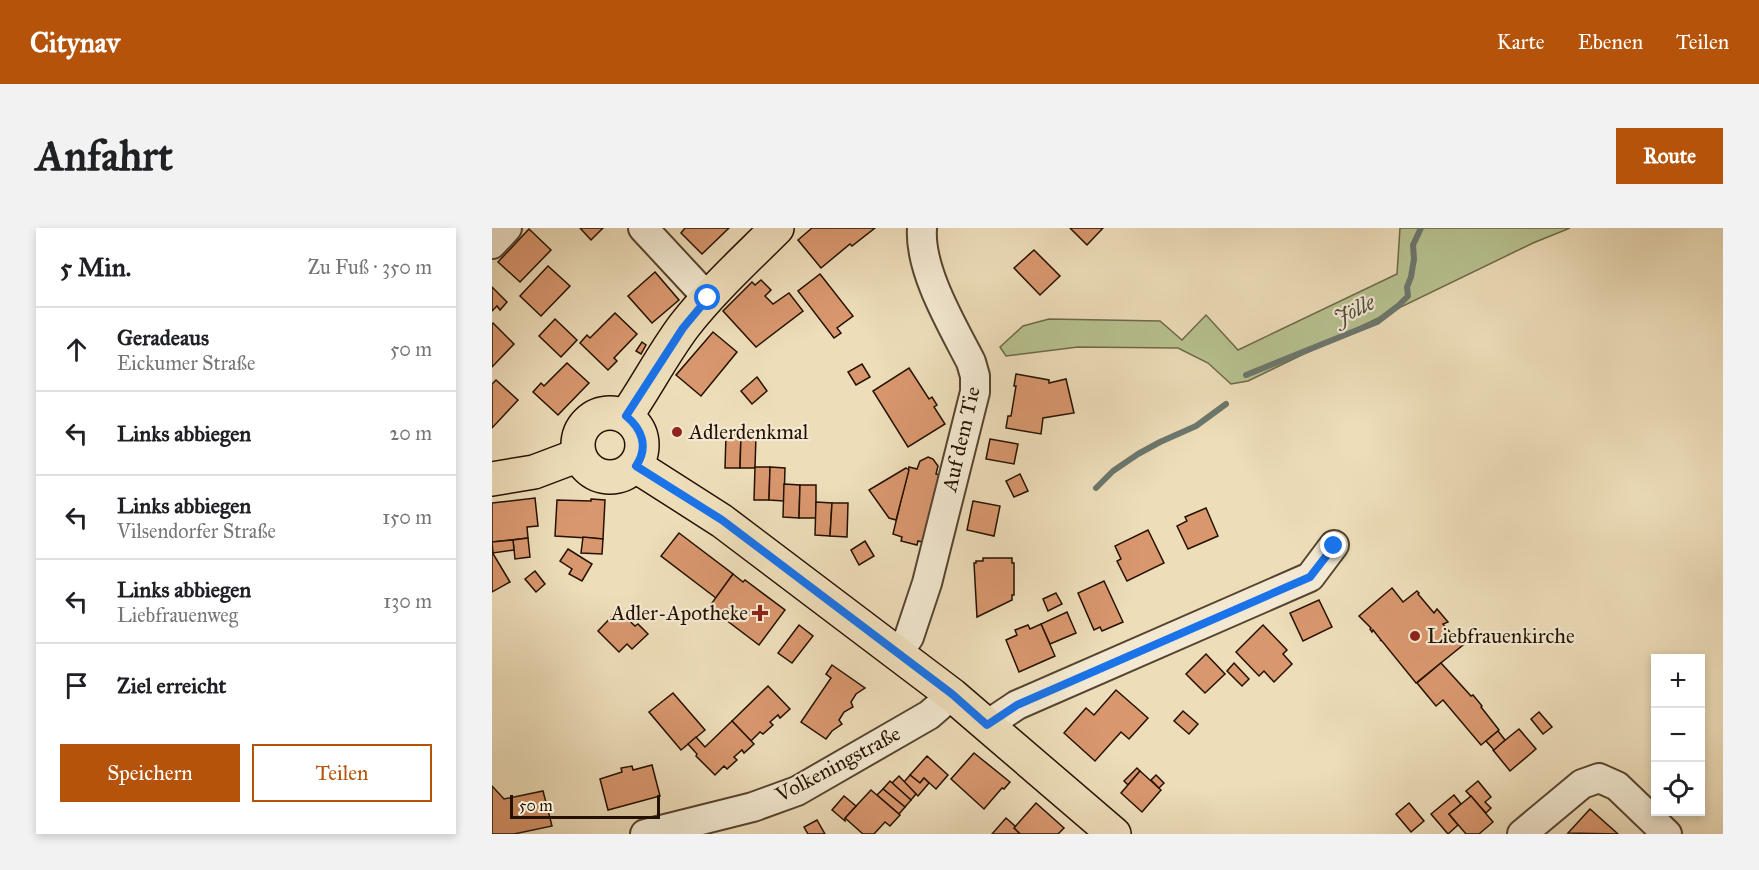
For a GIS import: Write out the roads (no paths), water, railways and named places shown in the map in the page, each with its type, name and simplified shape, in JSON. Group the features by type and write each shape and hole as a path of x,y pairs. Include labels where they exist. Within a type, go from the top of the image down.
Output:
{"main road":[{"path":"626,416 683,328 708,298 777,228"},
{"path":"611,412 626,416 636,424 642,438 643,452 636,466 624,475 609,478 594,473 586,467 579,455 578,438 581,430 589,420 598,415 611,412"},
{"path":"492,479 534,472 579,455"},
{"path":"636,466 722,520 952,694 1114,834"}],"street":[{"path":"492,244 507,228"},
{"path":"643,228 708,298"},
{"name":"Auf dem Tie","path":"898,653 909,638 927,583 975,392 975,376 971,362 928,273 921,240 922,228"},
{"path":"987,725 1017,705 1310,577 1334,546"},
{"name":"Volkeningstraße","path":"645,834 753,807 797,790 929,715 952,694"},
{"path":"1522,834 1582,784 1599,778 1617,786 1667,834"}],"waterway":[{"name":"Jölle","path":"1246,375 1377,322 1398,306 1408,296 1407,287 1414,259 1413,245 1421,228"},
{"name":"Jölle","path":"1096,488 1113,471 1138,454 1196,426 1226,404"}],"place":[{"name":"Adlerdenkmal","path":"677,432"},
{"name":"Adler-Apotheke","path":"760,613"},
{"name":"Liebfrauenkirche","path":"1415,636"}]}
